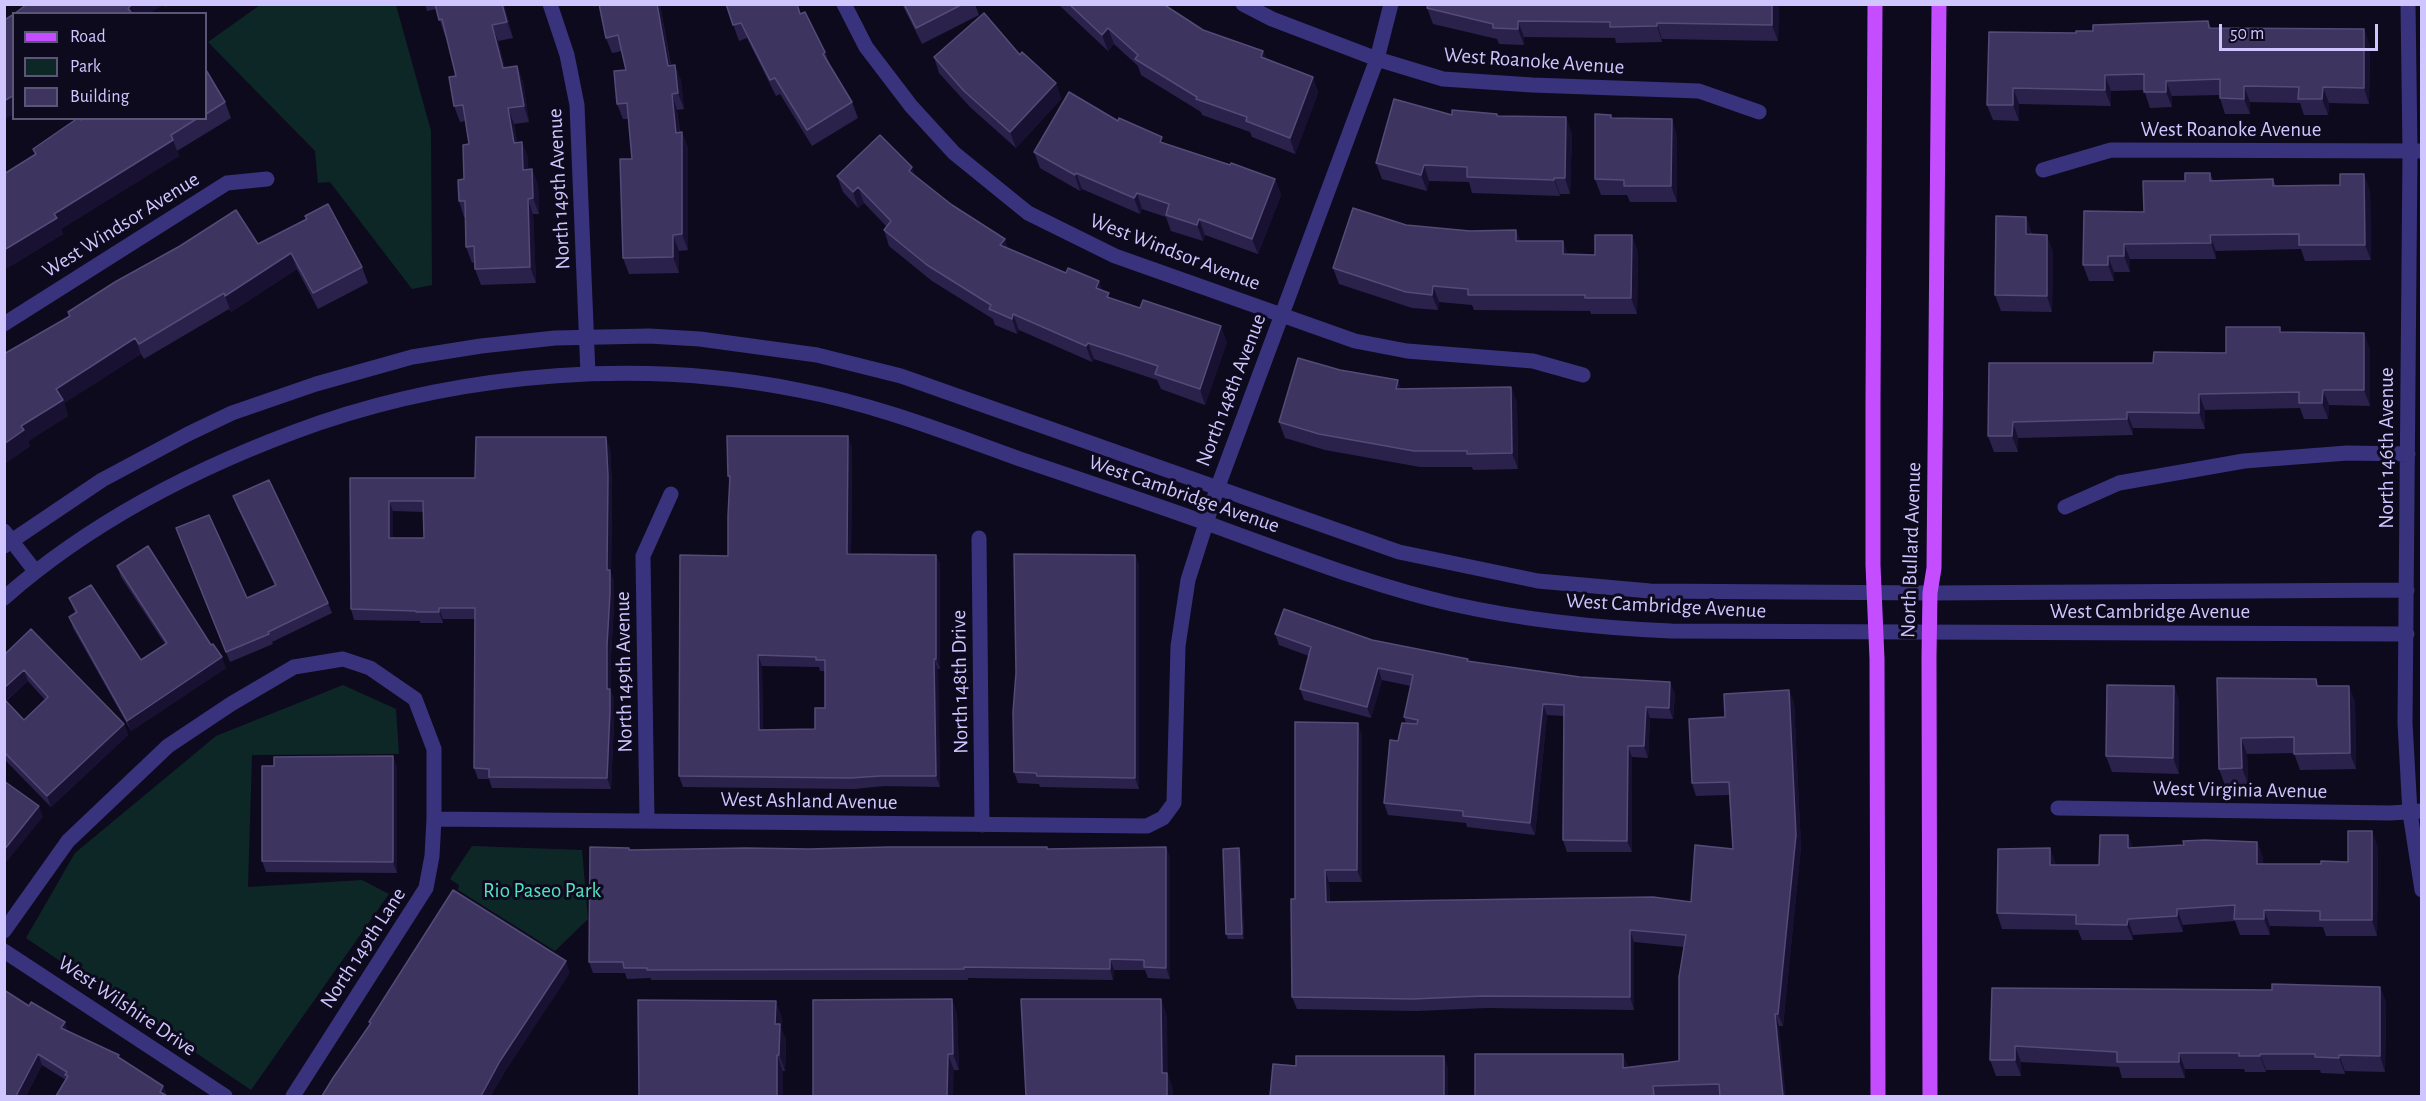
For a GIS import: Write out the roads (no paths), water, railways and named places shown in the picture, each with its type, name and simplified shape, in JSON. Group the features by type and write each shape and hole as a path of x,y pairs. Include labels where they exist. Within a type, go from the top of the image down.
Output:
{"main road":[{"name":"North Bullard Avenue","path":"1875,4 1873,390 1878,1096"},
{"name":"North Bullard Avenue","path":"1930,1096 1930,592 1934,568 1939,4"}],"street":[{"name":"North 149th Avenue","path":"550,4 567,55 577,105 588,374"},
{"name":"West Windsor Avenue","path":"844,4 866,48 911,106 954,153 1028,213 1115,256 1354,341 1407,351 1533,361 1584,375"},
{"name":"West Roanoke Avenue","path":"1244,4 1272,19 1377,59 1443,79 1532,85 1699,91 1759,112"},
{"name":"North 148th Avenue","path":"1174,803 1178,646 1188,580 1216,489 1377,59 1391,4"},
{"name":"North 146th Avenue","path":"2408,4 2416,151 2413,444 2407,590 2405,723 2416,812 2421,890"},
{"name":"West Roanoke Avenue","path":"2043,170 2111,150 2416,151"},
{"name":"West Windsor Avenue","path":"4,324 227,183 267,179"},
{"name":"West Cambridge Avenue","path":"7,539 102,480 232,413 369,368 412,357 482,346 588,337 649,336 700,339 817,355 858,365 945,390 1216,489 1399,552 1538,581 1650,591 2407,590"},
{"name":"West Cambridge Avenue","path":"4,597 35,571 102,526 166,488 277,438 344,415 399,400 516,379 648,373 748,382 796,389 858,403 1206,522 1360,579 1456,604 1535,619 1619,629 1661,631 2407,634"},
{"path":"2065,507 2119,483 2244,461 2347,453 2413,444"},
{"name":"North 149th Avenue","path":"647,820 643,556 671,494"},
{"name":"North 148th Drive","path":"979,538 982,825"},
{"path":"7,539 35,571"},
{"name":"North 149th Lane","path":"4,932 68,841 168,746 231,704 294,667 343,659 370,668 415,699 434,749 432,856 426,888 293,1096"},
{"name":"West Ashland Avenue","path":"434,819 1147,826 1163,818 1174,803"},
{"name":"West Virginia Avenue","path":"2058,808 2416,812"},
{"name":"West Wilshire Drive","path":"4,951 225,1096"}],"park label":[{"name":"Rio Paseo Park","path":"542,891"}]}
